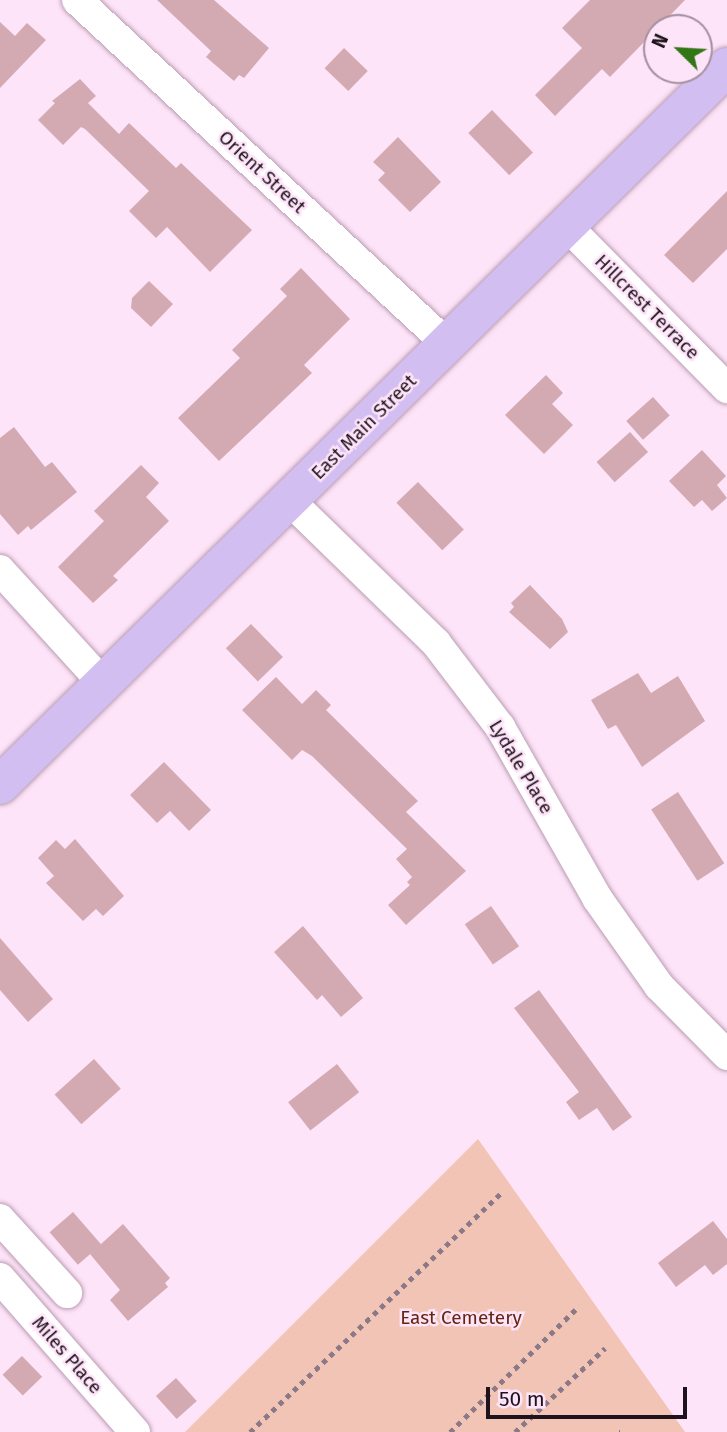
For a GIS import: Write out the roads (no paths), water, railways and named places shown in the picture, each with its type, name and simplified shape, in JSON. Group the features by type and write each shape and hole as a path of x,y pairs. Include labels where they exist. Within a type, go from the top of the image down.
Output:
{"main road":[{"name":"East Main Street","path":"0,785 727,67"}],"street":[{"name":"Orient Street","path":"77,0 448,345"},
{"name":"Hillcrest Terrace","path":"567,226 727,388"},
{"name":"Lydale Place","path":"289,500 436,643 500,727 597,898 659,986 727,1055"},
{"path":"0,570 103,683"},
{"path":"3,1227 67,1293"},
{"name":"Miles Place","path":"0,1278 135,1432"}],"park label":[{"name":"East Cemetery","path":"461,1318"}]}
